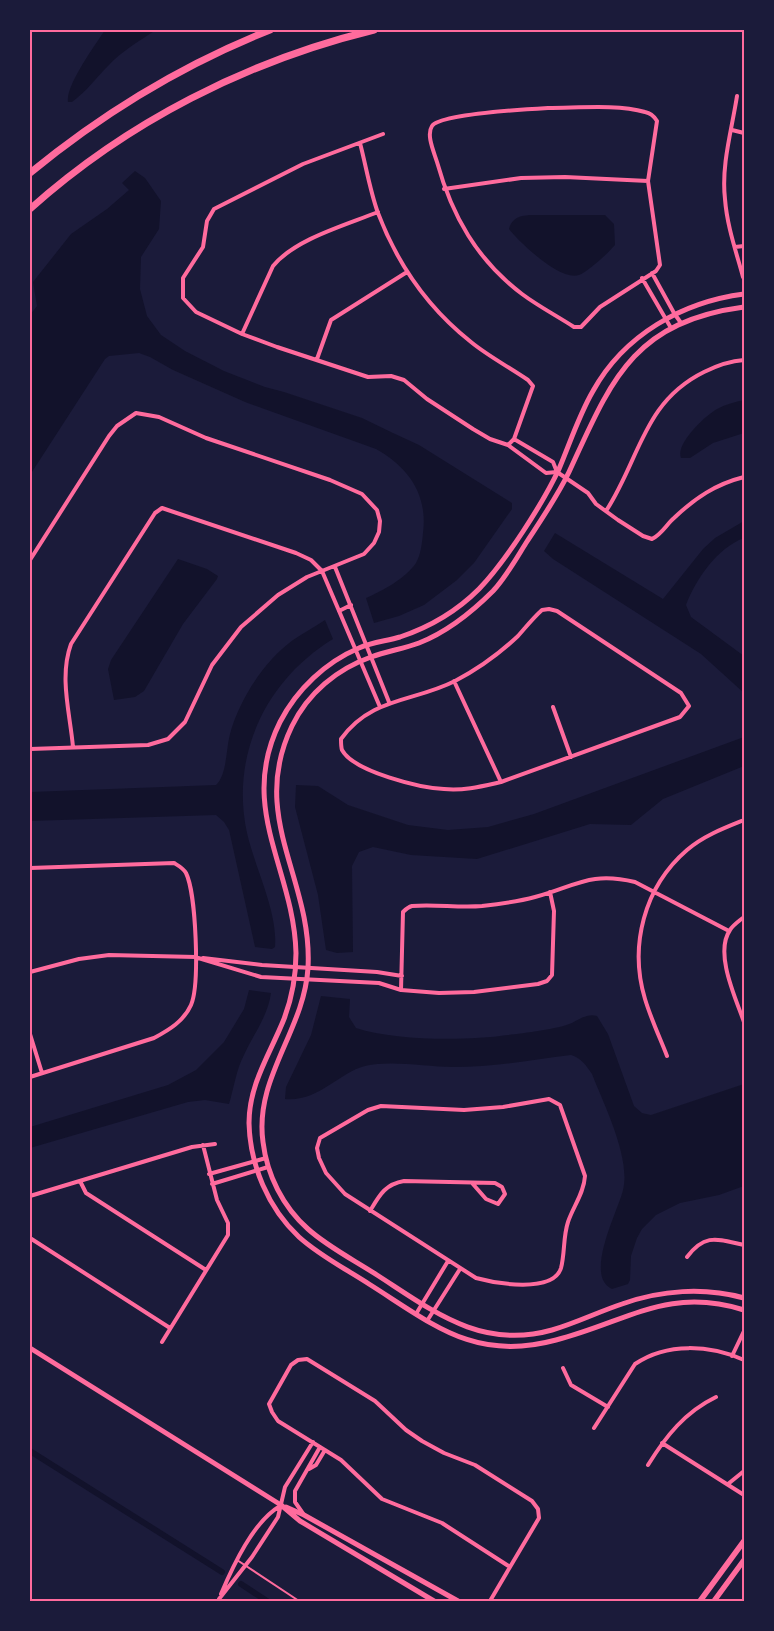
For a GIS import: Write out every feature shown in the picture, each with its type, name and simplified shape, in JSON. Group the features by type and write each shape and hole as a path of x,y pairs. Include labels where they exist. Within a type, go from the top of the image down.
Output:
{"highway":[{"path":"30,173 84,130 138,95 197,62 270,30"},
{"path":"30,209 72,174 108,148 189,99 289,55 374,30"}],"main road":[{"path":"700,1601 744,1541"},
{"path":"714,1601 744,1560"}],"street":[{"path":"737,96 725,168 724,198 742,277"},
{"path":"548,108 610,108 646,112 653,115 657,121 648,181 660,265 652,273 600,307 581,327 574,327 523,295 499,275 473,244 456,216 444,189 430,135 432,126 438,121 485,113 548,108"},
{"path":"732,130 744,133"},
{"path":"383,134 277,176 214,209 207,221 203,247 183,278 184,298 196,312 242,334 368,377 391,376 404,380 448,414 490,439 508,445 546,473 557,472"},
{"path":"360,142 378,212 407,272 421,293 471,343 528,380 533,386 514,439 508,445"},
{"path":"444,189 521,178 565,177 648,181"},
{"path":"242,334 273,266 280,256 323,235 378,212"},
{"path":"735,247 744,246"},
{"path":"317,359 331,320 407,272"},
{"path":"652,273 681,323"},
{"path":"642,278 664,319 671,328"},
{"path":"744,294 708,301 674,313 623,351 594,388 557,472 514,542 479,588 454,610 426,627 398,638 367,645 322,670 296,696 278,726 269,750 265,771 264,808 291,914 296,946 296,967 295,979 284,1018 260,1071 253,1094 249,1122 257,1170 279,1213 294,1232 317,1252 427,1321 467,1340 486,1346 512,1348 538,1345 566,1338 662,1304 705,1301 744,1310"},
{"path":"744,307 716,311 681,323 671,328 634,356 611,384 566,478 504,576 476,607 442,632 420,642 360,661 336,674 309,699 291,729 278,763 275,800 302,908 306,932 308,968 296,1021 267,1086 262,1124 268,1167 288,1207 309,1230 456,1324 477,1331 513,1335 555,1329 642,1298 691,1290 719,1292 744,1298"},
{"path":"606,511 622,487 641,442 661,405 694,377 716,366 744,360"},
{"path":"30,560 109,436 122,422 136,413 160,417 206,438 330,480 362,494 377,510 380,520 379,532 374,543 364,554 335,567 307,576 278,595 241,627 212,665 185,722 168,739 148,745 30,748"},
{"path":"514,439 553,462 557,472 588,493 596,504 643,536 652,539 658,536 687,506 710,489 744,477"},
{"path":"73,747 64,675 66,658 71,644 155,513 162,508 296,553 311,560 322,571 380,707"},
{"path":"335,567 389,702"},
{"path":"339,611 350,605"},
{"path":"548,609 557,611 681,693 689,706 680,718 502,782 472,789 445,790 421,786 372,771 350,758 342,749 341,739 348,729 362,717 389,702 419,695 454,682 495,655 536,616 548,609"},
{"path":"454,682 502,782"},
{"path":"554,707 571,757"},
{"path":"667,1056 645,999 639,963 642,928 654,891 668,869 688,849 706,837 744,820"},
{"path":"30,868 174,863 181,866 186,873 194,904 195,957 194,994 190,1006 171,1028 154,1038 30,1077"},
{"path":"401,990 402,923 403,912 406,908 505,904 550,892 585,879 602,876 635,882 728,931"},
{"path":"195,957 261,976 379,983 401,990 439,993 474,992 538,984 547,980 552,975 554,911 550,892"},
{"path":"744,916 728,931 725,963 728,980 744,1022"},
{"path":"30,972 79,959 110,955 195,957 262,965 402,976"},
{"path":"30,1034 42,1073"},
{"path":"549,1099 555,1101 560,1105 585,1176 584,1185 567,1223 558,1273 539,1283 519,1286 483,1280 460,1269 370,1211 345,1194 326,1173 317,1148 320,1138 327,1133 339,1129 368,1110 381,1106 464,1110 503,1107 549,1099"},
{"path":"30,1196 192,1147 216,1144"},
{"path":"162,1342 228,1235 229,1229 212,1184 203,1145"},
{"path":"209,1174 266,1158"},
{"path":"212,1184 268,1167"},
{"path":"80,1181 86,1193 206,1270"},
{"path":"370,1211 382,1192 392,1183 472,1183 495,1183 502,1187 505,1194 503,1200 498,1204 491,1203 472,1183"},
{"path":"30,1238 170,1328"},
{"path":"687,1257 697,1244 704,1240 718,1240 744,1245"},
{"path":"416,1314 448,1261"},
{"path":"427,1321 460,1269"},
{"path":"732,1356 744,1331"},
{"path":"594,1428 635,1364 644,1358 660,1352 701,1347 744,1359"},
{"path":"30,1348 281,1505 300,1521 434,1601"},
{"path":"490,1601 539,1518 538,1509 532,1501 476,1465 444,1453 406,1430 375,1401 323,1367 307,1359 298,1360 291,1365 269,1404 278,1421 313,1442 354,1471 382,1499 442,1523 510,1567"},
{"path":"563,1368 571,1385 608,1407"},
{"path":"648,1465 662,1443 679,1423 704,1403 716,1397"},
{"path":"218,1600 245,1566 278,1516 285,1487 313,1442"},
{"path":"662,1443 744,1495"},
{"path":"304,1515 295,1502 294,1495 320,1447"},
{"path":"309,1469 316,1465 325,1450"},
{"path":"305,1454 313,1458"},
{"path":"728,1484 744,1471"},
{"path":"281,1505 304,1515 458,1601"},
{"path":"218,1600 237,1560 271,1512 281,1505"}],"lane":[{"path":"237,1560 298,1601"}],"shaded area":[{"path":"105,30 156,30 131,46 108,66 82,94 72,102 68,102 68,95 76,76"},
{"path":"135,171 145,178 161,201 159,229 141,257 140,289 147,316 161,335 185,351 224,371 265,387 362,418 419,445 512,503 512,509 474,563 457,580 424,605 399,616 374,623 366,598 386,588 406,574 416,563 420,552 424,519 419,494 398,464 376,449 245,402 139,353 109,356 105,359 30,475 30,315 37,306 33,282 71,234 107,209 129,190 122,183"},
{"path":"527,215 605,215 614,224 615,245 598,262 579,275 571,276 562,273 541,260 509,229 514,220"},
{"path":"744,400 744,433 713,443 690,458 681,458 680,452 687,438 706,417 720,407"},
{"path":"744,521 744,538 725,549 716,557 695,585 686,605 691,617 744,656 744,693 701,654 553,559 544,551 555,533 663,599 703,549 715,538"},
{"path":"178,559 207,569 218,576 217,579 183,624 144,691 135,697 114,700 108,669 111,660"},
{"path":"325,620 333,639 309,656 289,676 272,698 258,722 249,748 244,776 243,804 247,833 270,905 275,933 275,947 272,949 255,947 229,830 216,815 30,821 30,792 216,785 220,781 224,768 234,721 254,682 282,649 297,637"},
{"path":"744,737 744,766 663,799 631,825 590,824 477,859 411,855 373,847 359,852 352,866 353,952 337,953 326,950 318,895 295,807 296,785 318,786 348,805 408,825 448,830 488,827 534,814"},
{"path":"249,990 271,993 264,1017 239,1067 229,1104 205,1100 188,1102 30,1148 30,1127 168,1085 196,1070 224,1042 244,1009"},
{"path":"321,996 350,999 349,1017 356,1028 411,1038 452,1039 508,1035 558,1027 587,1016 597,1016 608,1034 634,1106 642,1113 651,1115 744,1084 744,1186 719,1195 680,1203 656,1215 642,1229 637,1238 631,1256 630,1280 628,1284 612,1289 604,1282 601,1271 602,1257 605,1242 623,1190 623,1163 620,1147 609,1116 592,1074 583,1062 571,1055 468,1067 375,1064 355,1070 308,1096 297,1099 285,1099 286,1087 311,1035"}],"waterway":[{"path":"30,1451 222,1572"},
{"path":"241,1584 267,1601"}]}
